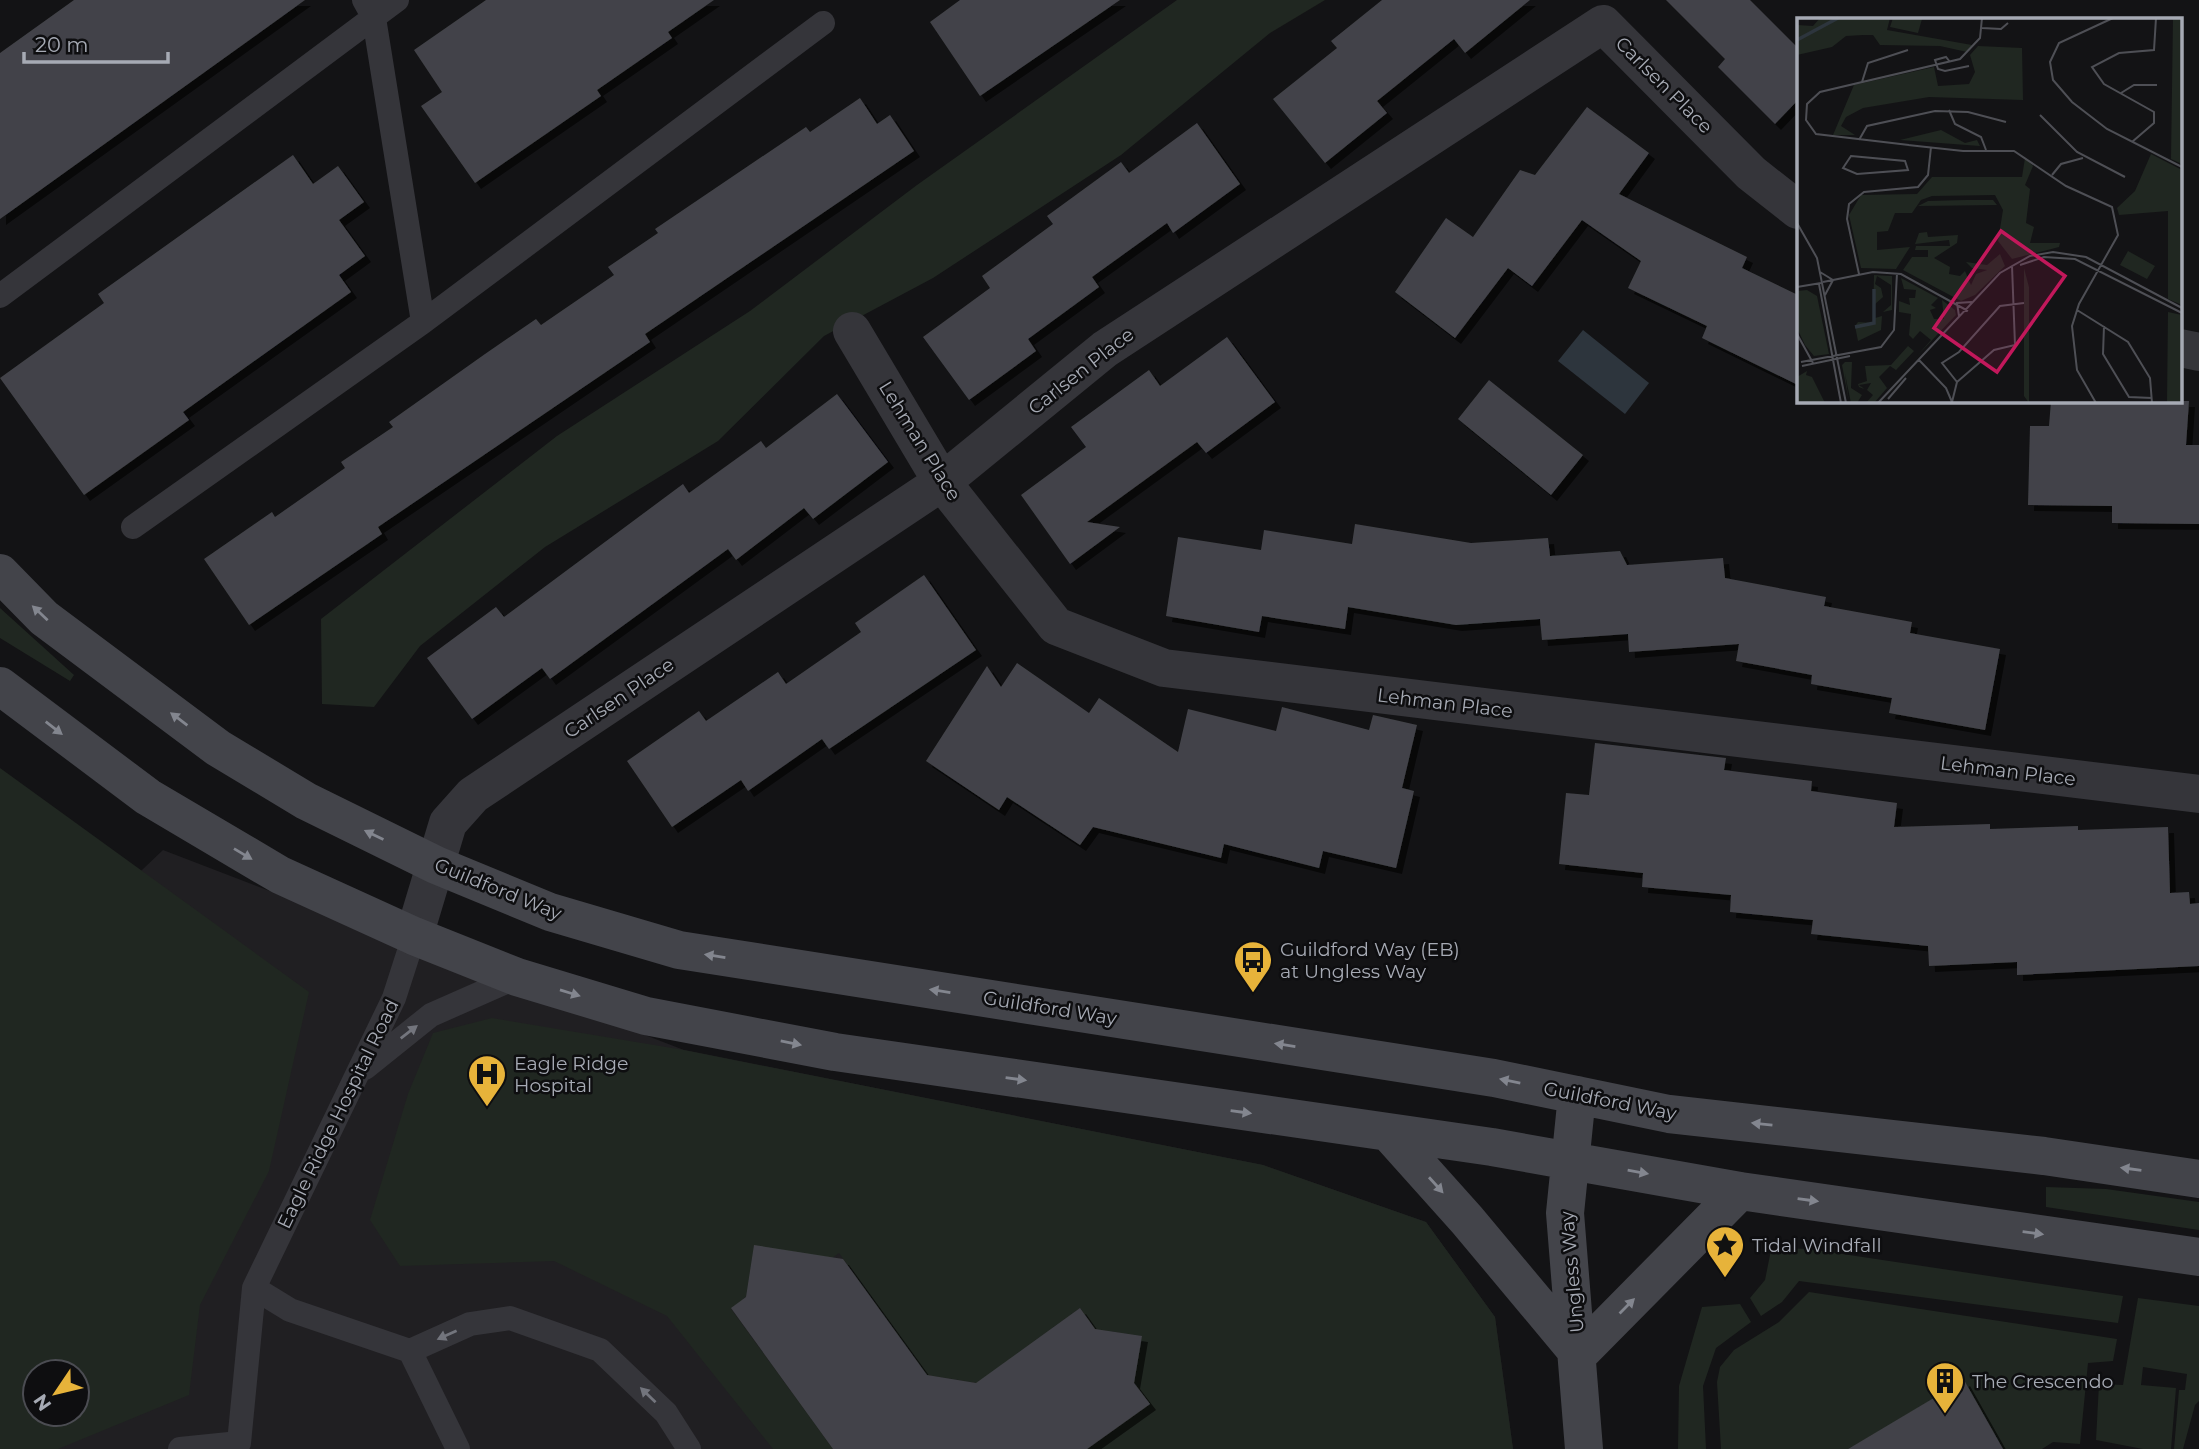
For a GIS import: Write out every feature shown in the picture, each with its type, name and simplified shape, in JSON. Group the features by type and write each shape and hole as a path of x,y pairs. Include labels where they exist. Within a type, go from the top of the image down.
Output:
{"main road":[{"name":"Guildford Way","path":"0,573 44,618 218,748 306,801 436,865 550,912 679,950 1494,1078 1669,1114 2044,1156 2199,1179"},
{"path":"0,686 148,797 280,875 414,936 517,977 646,1016 835,1052 1570,1161 1741,1191 2199,1257"},
{"name":"Ungless Way","path":"1577,1095 1565,1213 1579,1354 1584,1449"},
{"path":"1390,1134 1468,1220 1579,1354 1741,1191"}],"street":[{"name":"Carlsen Place","path":"414,936 448,824 473,795 942,482 1105,349 1603,24 1751,173 1797,209"},
{"name":"Lehman Place","path":"852,331 942,482 1056,626 1164,668 2199,794"}],"lane":[{"path":"0,296 369,9 397,0"},
{"path":"369,9 423,322"},
{"path":"132,527 423,322 823,23"},
{"name":"Eagle Ridge Hospital Road","path":"180,1449 239,1446 254,1288 394,998 414,936"},
{"path":"356,1075 431,1015 517,977"},
{"path":"254,1288 290,1310 410,1351 470,1324 510,1318 600,1350 666,1413 689,1449"},
{"path":"410,1351 458,1449"}],"shaded area":[{"path":"1177,0 1325,0 1270,33 1121,155 933,278 824,336 718,441 545,547 420,646 374,707 322,704 321,619 557,436 750,311 917,185"},
{"path":"1583,330 1649,383 1625,414 1558,361"},
{"path":"0,608 74,675 70,681 0,638"},
{"path":"0,768 309,992 269,1171 200,1305 189,1395 58,1449 0,1449"},
{"name":"Eagle Ridge Hospital","path":"163,850 684,1050 1263,1165 1426,1222 1495,1317 1513,1449 0,1449 0,1005"},
{"path":"492,1018 684,1050 1263,1165 1426,1222 1495,1317 1513,1449 1087,1449 1149,1404 1134,1383 1141,1336 1095,1329 1080,1308 977,1383 927,1375 839,1253 815,1270 754,1246 746,1297 731,1309 833,1449 773,1449 667,1316 554,1261 400,1266 370,1220 408,1094 433,1033"},
{"path":"2046,1187 2106,1189 2199,1202 2199,1230 2046,1207"},
{"path":"1809,1249 2123,1296 2118,1323 1799,1281 1782,1302 1761,1316 1750,1298 1765,1280 1771,1250"},
{"path":"1809,1292 2117,1339 2113,1361 2088,1363 2080,1444 2053,1442 2042,1449 2003,1449 1964,1381 1848,1449 1721,1449 1717,1382 1720,1367 1734,1350 1779,1322"},
{"path":"2138,1298 2199,1306 2199,1401 2195,1405 2183,1449 2174,1449 2179,1390 2185,1390 2187,1374 2143,1367 2141,1385 2176,1388 2171,1449 2143,1449 2096,1440 2099,1384 2123,1385"},
{"path":"1740,1304 1751,1322 1716,1348 1703,1386 1706,1449 1678,1449 1679,1386 1702,1307"}],"building":[{"path":"74,0 305,0 0,219 0,53"},
{"path":"486,0 714,0 668,32 672,38 597,90 601,96 475,183 421,106 442,92 414,50"},
{"path":"960,0 1120,0 980,96 930,22"},
{"path":"1382,0 1530,0 1465,53 1454,39 1377,101 1387,113 1325,163 1273,99 1337,48 1331,41"},
{"path":"1666,0 1750,0 1797,47 1797,101 1775,124 1718,67 1725,59"},
{"path":"860,98 877,124 890,115 914,151 645,334 650,342 378,527 382,534 249,625 204,559 272,512 275,517 345,468 341,462 393,427 389,422 485,354 536,319 541,325 614,275 608,267 658,233 655,229 806,127 810,132"},
{"path":"1587,107 1649,153 1619,194 1747,257 1742,268 1797,295 1797,385 1702,338 1707,326 1628,288 1641,261 1582,220 1532,286 1508,268 1455,338 1395,292 1446,218 1473,237 1520,170 1535,175"},
{"path":"1197,123 1240,184 1173,233 1167,223 1092,277 1099,287 1028,339 1036,351 969,400 923,337 990,288 982,276 1053,224 1047,216 1121,162 1129,173"},
{"path":"293,155 313,184 338,166 364,202 339,220 365,256 339,275 351,292 183,412 189,420 84,495 0,378 104,303 98,294"},
{"path":"1227,337 1275,402 1206,453 1197,442 1087,522 1120,527 1070,564 1021,495 1086,447 1071,427 1149,370 1160,386"},
{"path":"1489,380 1583,455 1551,495 1458,419"},
{"path":"837,394 888,462 813,519 804,508 736,560 728,549 550,679 542,668 472,719 427,658 496,607 504,617 683,484 689,493 761,441 766,448"},
{"path":"2189,401 2186,445 2199,445 2199,524 2112,523 2112,506 2028,505 2030,426 2049,426 2051,402"},
{"path":"1355,524 1471,543 1548,538 1550,556 1620,551 1627,565 1723,558 1725,578 1826,597 1824,606 1912,622 1910,633 2000,649 1985,730 1889,713 1892,698 1811,684 1812,675 1736,661 1739,644 1629,652 1628,634 1542,640 1540,619 1456,625 1348,607 1345,629 1262,616 1259,632 1166,616 1178,537 1261,550 1264,530 1352,544"},
{"path":"924,575 976,650 829,749 822,739 748,791 741,780 672,827 627,761 699,711 706,721 778,672 786,684 861,632 855,623"},
{"path":"1017,663 1089,713 1099,698 1178,752 1188,709 1276,731 1282,707 1369,730 1373,715 1417,725 1402,788 1414,791 1396,868 1323,851 1319,868 1224,844 1221,858 1093,827 1080,845 1007,797 999,810 926,761 987,666 1001,687"},
{"path":"1595,743 1726,758 1724,770 1812,781 1811,791 1897,803 1894,827 1990,824 1990,829 2078,826 2078,830 2168,827 2170,893 2189,892 2190,904 2199,903 2199,966 2017,975 2017,962 1929,966 1928,946 1811,934 1813,920 1730,912 1731,895 1642,887 1643,873 1559,864 1566,793 1589,795"},
{"path":"754,1245 843,1259 927,1375 976,1383 1080,1308 1095,1329 1142,1336 1134,1383 1150,1404 1087,1449 833,1449 731,1308 746,1297"},
{"name":"The Crescendo","path":"1964,1380 2003,1449 1848,1449"}],"place":[{"name":"Guildford Way (EB) at Ungless Way","path":"1253,994"},
{"name":"Eagle Ridge Hospital","path":"487,1108"},
{"name":"Tidal Windfall","path":"1725,1279"},
{"name":"The Crescendo","path":"1945,1415"}]}
